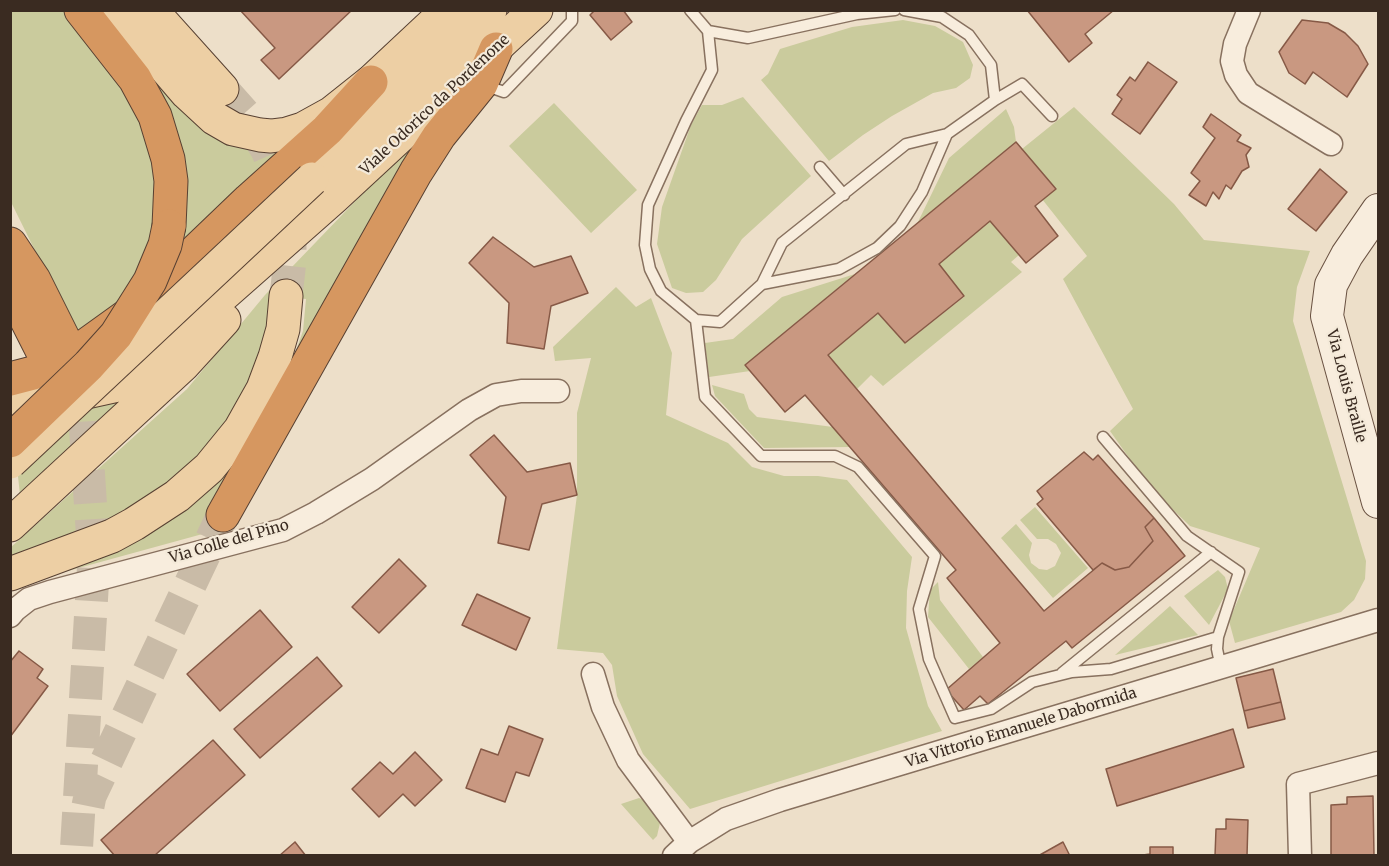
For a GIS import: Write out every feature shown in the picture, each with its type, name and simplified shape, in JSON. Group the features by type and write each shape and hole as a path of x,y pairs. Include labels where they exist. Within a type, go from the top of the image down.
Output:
{"highway":[{"path":"10,441 116,335 150,281 162,254 170,226 171,182 168,159 155,116 135,79 81,10"},
{"path":"223,515 416,172 439,136 481,84 496,49"},
{"path":"10,379 33,373 74,354 131,313 249,200 327,130 371,82"},
{"path":"10,220 17,289"},
{"path":"10,244 17,289 56,351"}],"main road":[{"path":"116,10 198,105 233,129 271,136 303,129 332,113 371,82 448,10"},
{"path":"151,10 222,89"},
{"name":"Viale Odorico da Pordenone","path":"322,189 490,10"},
{"name":"Viale Odorico da Pordenone","path":"322,189 459,81 536,10"},
{"path":"10,409 114,386 150,363 205,311 322,189"},
{"path":"10,462 322,189"},
{"path":"10,525 183,365 322,189"},
{"name":"Via Louis Braille","path":"1378,210 1347,255 1331,285 1327,316 1378,502"},
{"path":"10,574 112,536 177,496 209,468 240,430 263,389 283,329 286,296"}],"street":[{"path":"1249,10 1235,44 1232,61 1236,75 1248,93 1331,144"},
{"name":"Via Colle del Pino","path":"13,613 29,599 50,592 283,530 372,479 469,410 496,395 521,391 558,391"},
{"name":"Via Vittorio Emanuele Dabormida","path":"682,849 726,819 780,800 1378,620"},
{"path":"593,674 603,707 628,760 682,849"},
{"path":"1300,855 1298,784 1378,763"}],"lane":[{"path":"481,84 504,92 572,21 572,10"},
{"path":"690,10 708,31 712,70 648,205 645,245 650,269 661,291 696,320 720,322 762,284 783,243 906,144 947,134 1022,84 1052,116"},
{"path":"708,31 748,38 857,14 896,10"},
{"path":"904,10 942,17 969,34 991,65 995,100"},
{"path":"762,284 839,269 877,248 900,226 922,192 947,134"},
{"path":"820,167 844,195"},
{"path":"696,320 705,397 761,456 835,456 858,467 935,556 919,609 929,659 955,718 991,709 1032,682 1072,672 1111,669 1218,637"},
{"path":"1103,437 1187,536 1239,572 1218,637 1217,649 1221,668"},
{"path":"1060,675 1211,552"}],"green space":[{"path":"11,11 67,11 152,83 164,85 291,145 75,341 53,287 11,202"},
{"path":"903,20 935,26 963,42 973,65 970,78 956,88 933,93 892,116 829,161 761,80 768,74 780,49 852,27"},
{"path":"743,97 811,176 742,239 716,280 703,292 686,293 672,288 657,244 662,207 691,125 702,105 722,105"},
{"path":"554,103 637,190 591,233 509,146"},
{"path":"1074,107 1174,204 1204,240 1310,251 1297,287 1293,321 1366,561 1365,579 1354,600 1341,612 1235,643 1229,621 1260,548 1190,526 1164,501 1110,431 1133,409 1063,279 1087,256 1042,199 1022,149"},
{"path":"1006,109 1014,127 1016,142 917,224 949,158"},
{"path":"416,143 294,356 303,331 306,299 275,296 259,362 230,420 185,471 122,517 11,562 10,548 187,389 265,295 367,189"},
{"path":"990,221 1019,255 1011,262 1022,272 883,386 871,375 857,389 828,355 878,313 905,343 964,297 939,264"},
{"path":"855,274 745,365 750,371 709,377 705,343 733,339 782,297"},
{"path":"616,287 636,307 651,298 672,353 666,415 728,443 752,467 784,476 818,476 847,480 912,557 907,591 906,628 928,706 942,731 690,809 643,754 617,696 612,665 603,653 557,649 577,495 577,413 591,358 555,361 553,347"},
{"path":"712,385 744,394 749,409 757,417 833,427 850,447 764,448 715,396"},
{"path":"131,394 20,495 17,467 93,407"},
{"path":"242,450 208,506 239,524 64,572 64,568"},
{"path":"1035,507 1088,568 1053,598 1001,538 1016,524 1032,543 1029,555 1031,563 1039,569 1047,570 1055,566 1061,553 1056,544 1048,539 1037,539 1020,520"},
{"path":"1218,570 1225,577 1228,589 1209,625 1184,596"},
{"path":"938,582 940,600 983,657 969,669 928,617 930,590"},
{"path":"1170,606 1198,635 1115,655"},
{"path":"639,798 644,800 660,823 657,836 653,840 621,804"}],"building":[{"path":"240,10 352,10 279,79 261,60 275,48"},
{"path":"595,10 623,10 632,22 611,40 590,15"},
{"path":"1027,10 1114,10 1085,34 1092,43 1069,62"},
{"path":"1302,20 1328,23 1345,33 1358,46 1368,64 1347,97 1313,72 1305,84 1289,73 1279,52"},
{"path":"1148,62 1177,82 1140,134 1112,114 1122,99 1117,95 1130,77 1135,81"},
{"path":"1211,114 1241,135 1237,141 1251,148 1246,155 1249,167 1242,171 1231,189 1226,185 1219,199 1213,192 1206,206 1189,195 1200,181 1191,173 1215,138 1203,127"},
{"path":"1016,142 1056,189 1035,206 1058,236 1026,263 990,221 939,264 964,296 905,343 878,313 828,355 1044,611 1102,563 1115,570 1129,567 1153,541 1145,527 1154,518 1185,556 1072,648 1066,641 988,704 980,696 964,710 946,690 1000,643 947,578 956,570 805,395 785,412 745,365"},
{"path":"1320,169 1347,192 1316,231 1288,209"},
{"path":"493,237 534,267 571,256 588,293 551,306 544,349 507,343 509,303 469,263"},
{"path":"494,435 527,472 570,463 577,495 542,504 529,550 498,543 506,497 470,455"},
{"path":"1084,452 1093,460 1098,455 1154,518 1145,527 1153,541 1129,567 1115,570 1102,563 1093,570 1037,504 1043,499 1037,491"},
{"path":"399,559 426,586 379,633 352,607"},
{"path":"477,594 530,618 516,650 462,625"},
{"path":"260,610 292,647 220,711 187,674"},
{"path":"19,651 43,669 37,678 48,686 10,737 10,662"},
{"path":"317,657 342,686 260,758 234,729"},
{"path":"1273,669 1281,702 1244,711 1236,678"},
{"path":"1281,702 1285,719 1248,728 1244,711"},
{"path":"509,726 543,739 529,776 516,772 505,802 466,788 481,749 498,755"},
{"path":"1233,729 1244,767 1117,806 1106,769"},
{"path":"213,740 245,775 154,856 115,856 101,840"},
{"path":"415,752 442,780 415,806 403,794 379,817 352,789 380,762 393,774"},
{"path":"1373,796 1374,856 1331,856 1331,805 1347,804 1347,797"},
{"path":"1226,819 1248,820 1247,856 1215,856 1216,829 1226,829"},
{"path":"295,842 306,856 279,856"},
{"path":"1063,842 1070,856 1038,856"},
{"path":"1150,847 1173,847 1173,856 1136,856 1150,854"}],"tunnel":[{"path":"222,89 247,117 267,150 282,184 290,221 290,260 286,296"},
{"path":"73,374 85,421 94,558 76,856"},
{"path":"88,806 90,796 223,515"}]}
